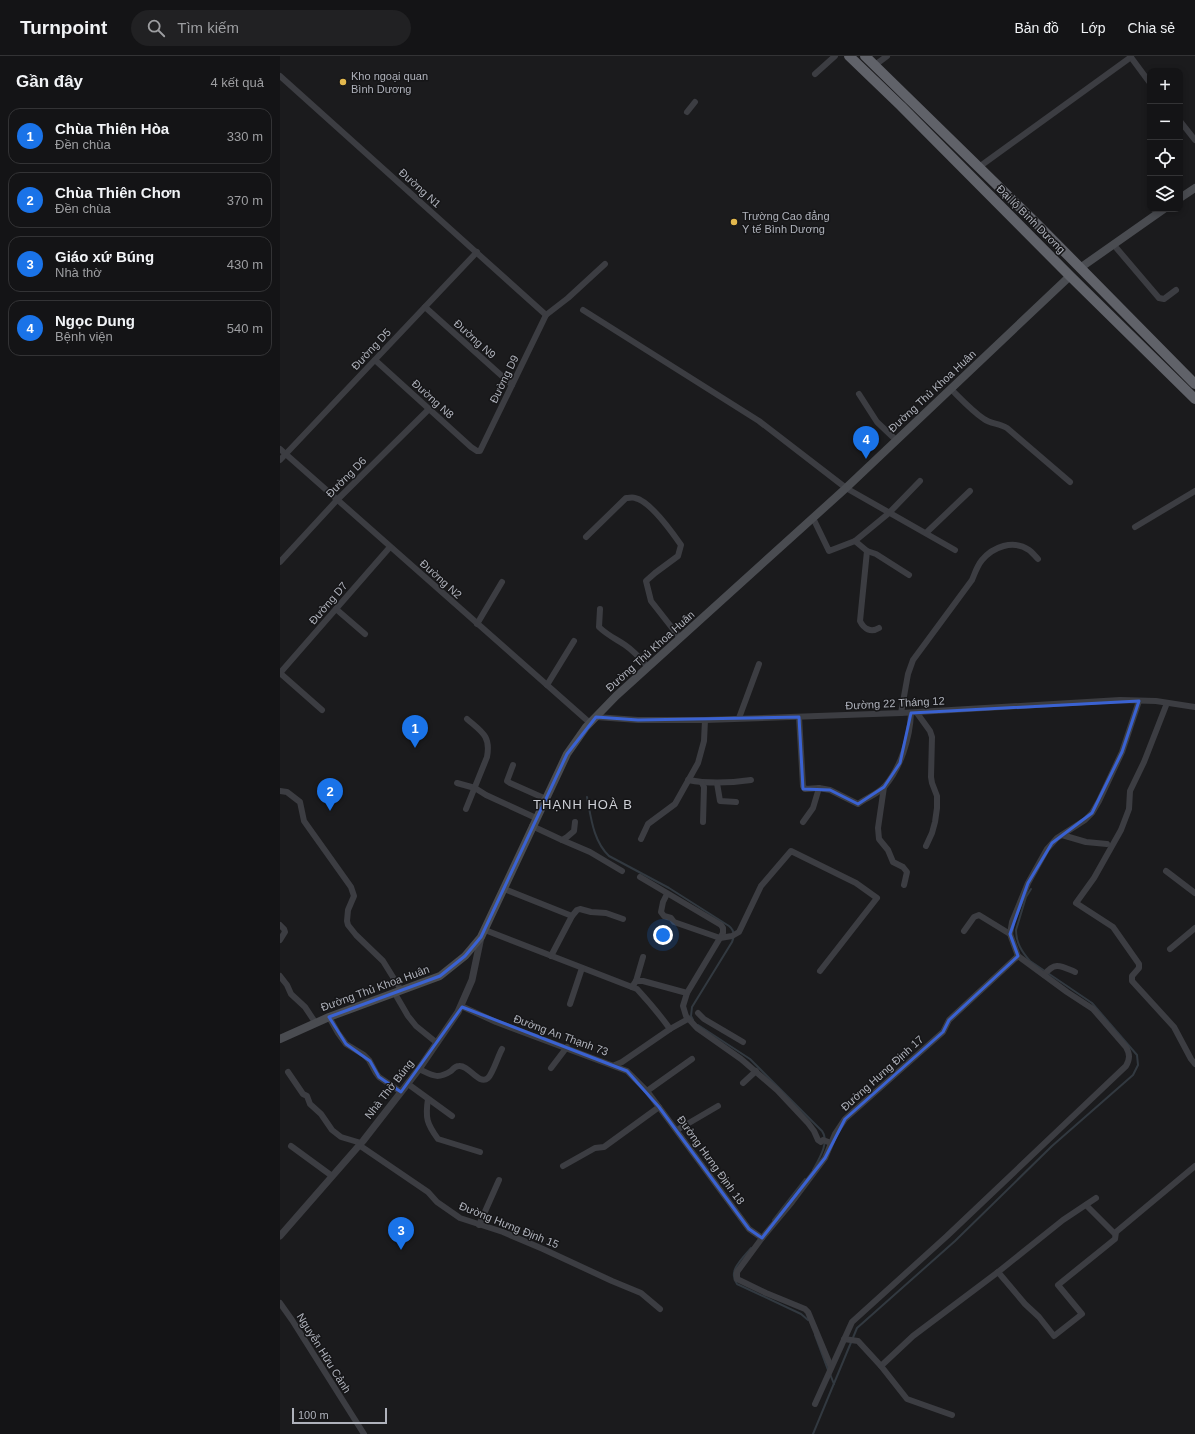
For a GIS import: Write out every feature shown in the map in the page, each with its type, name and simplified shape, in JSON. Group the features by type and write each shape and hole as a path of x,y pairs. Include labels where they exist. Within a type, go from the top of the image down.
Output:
{"highway":[{"name":"Đại lộ Bình Dương","path":"849,56 913,117 1070,276 1195,399"},
{"name":"Đại lộ Bình Dương","path":"865,56 979,167 1195,384"},
{"path":"1070,276 1080,268"}],"main road":[{"path":"1183,196 1195,188"},
{"path":"1080,268 1160,212"},
{"name":"Đường Thủ Khoa Huân","path":"280,1039 315,1022 440,976 465,956 483,934 532,826 567,754 593,720 616,696 846,488 1070,276"}],"street":[{"path":"815,74 835,56"},
{"path":"875,65 887,56"},
{"path":"979,167 1130,56 1147,79"},
{"name":"Đường N1","path":"280,76 546,315"},
{"path":"686,112 695,102"},
{"path":"1183,125 1195,140"},
{"path":"1113,244 1159,298 1164,299 1176,290"},
{"name":"Đường D5","path":"280,460 477,252"},
{"path":"546,315 568,298 605,264"},
{"name":"Đường N9","path":"425,307 512,385"},
{"path":"583,310 759,422 846,488 955,550"},
{"name":"Đường D9","path":"478,451 482,448 546,315"},
{"name":"Đường N8","path":"375,360 471,447 478,451"},
{"path":"951,389 982,418 989,422 1001,424 1007,428 1070,482"},
{"path":"859,394 877,422 896,440"},
{"name":"Đường D6","path":"280,562 337,500 429,409"},
{"name":"Đường N2","path":"280,449 547,685 593,720"},
{"path":"813,518 829,551 855,541 889,513 920,481"},
{"path":"926,533 970,491"},
{"path":"1135,527 1195,491"},
{"path":"586,537 626,498 633,497 640,499 665,522 681,545 678,556 646,581 651,601 680,638"},
{"path":"855,541 867,551 876,554 909,575"},
{"path":"901,714 908,674 913,660 972,580 976,568 982,560 990,552 1013,544 1029,550 1038,559"},
{"name":"Đường D7","path":"280,673 390,547"},
{"path":"867,551 860,621 863,626 869,630 876,630 880,628"},
{"path":"477,624 502,582"},
{"path":"336,609 365,634"},
{"path":"600,609 599,627 609,636 625,646 648,667"},
{"path":"547,685 574,641"},
{"path":"739,718 759,664"},
{"path":"280,673 322,710"},
{"name":"Đường 22 Tháng 12","path":"593,720 705,720 901,714 1120,700 1167,703 1195,707"},
{"path":"815,1404 831,1367 846,1339 852,1322 947,1236 1126,1066 1129,1057 1126,1048 1093,1009 1067,992 1046,972 1018,956 1010,934 1012,922 1033,874 1048,849 1062,835 1085,820 1096,807 1122,752 1139,701"},
{"path":"1167,703 1144,762 1130,791 1130,809 1121,830 1094,878 1076,903 1115,929 1139,964 1139,968 1132,976 1132,981 1174,1027 1195,1064"},
{"path":"798,717 803,786 806,789 819,788 830,790 858,804 884,787 900,763 914,713"},
{"path":"914,713 927,727 932,738 932,783 937,796 935,822 926,846"},
{"path":"466,809 487,757 488,745 487,739 467,719"},
{"path":"641,839 648,824 674,804 698,763 702,752 705,720"},
{"path":"513,766 507,781 546,799"},
{"path":"688,780 702,783 751,780"},
{"path":"457,783 475,788 486,795 536,818"},
{"path":"702,783 704,787 703,822"},
{"path":"717,783 720,801 736,802"},
{"path":"884,787 878,828 879,839 888,850 893,862 903,867 907,872 904,885"},
{"path":"803,822 813,808 819,788"},
{"path":"280,791 287,792 300,802 304,821 351,887 354,896 348,910 348,925 356,935 383,961 408,1016 416,1026 437,1043"},
{"path":"562,840 574,831 574,822"},
{"path":"532,826 590,852 622,871"},
{"path":"1062,835 1086,842 1107,844"},
{"path":"667,894 663,902 661,912 664,916 671,918 674,922 720,938 732,936 740,932 761,886 791,851 856,883 877,898 820,971"},
{"path":"1166,871 1195,892"},
{"path":"640,877 724,928 724,932 687,993 683,1006 688,1019 743,1042"},
{"path":"504,889 572,916"},
{"path":"551,956 575,911 580,909 610,914 622,919"},
{"path":"964,932 974,917 979,915 1010,934"},
{"path":"280,925 284,929 284,932 280,940"},
{"path":"1170,949 1195,928"},
{"path":"483,934 634,984 643,981 687,993"},
{"name":"Nhà Thờ Búng","path":"280,1236 360,1144 408,1084 437,1043 461,1006 472,980 483,934"},
{"name":"Đường Hưng Định 17","path":"831,1367 808,1312 737,1279 737,1272 825,1158 835,1134 844,1120 943,1032 949,1020 1018,956"},
{"path":"643,957 634,984 670,1029"},
{"path":"1046,972 1051,967 1058,965 1075,972"},
{"path":"570,1004 582,968"},
{"path":"280,976 287,985 291,994 305,1007 315,1022"},
{"name":"Đường An Thạnh 73","path":"461,1006 496,1022 627,1070 647,1091"},
{"path":"698,1013 700,1024 777,1090 808,1123 814,1131 817,1139 831,1143"},
{"path":"329,1017 346,1044 364,1055 369,1060 379,1077 401,1092"},
{"path":"615,1065 688,1019"},
{"path":"551,1068 567,1047"},
{"path":"419,1069 438,1077 460,1066 466,1068 480,1080 484,1080 489,1077 502,1049"},
{"path":"647,1091 692,1059"},
{"name":"Đường Hưng Định 15","path":"288,1072 303,1094 307,1096 310,1104 321,1114 332,1130 341,1137 360,1144 428,1192 436,1202 460,1218 503,1232 641,1293 660,1309"},
{"path":"743,1083 756,1072"},
{"path":"408,1084 452,1116"},
{"name":"Đường Hưng Định 18","path":"647,1091 749,1228 762,1238"},
{"path":"428,1099 426,1112 427,1117 438,1139 480,1152"},
{"path":"677,1130 718,1106"},
{"path":"564,1166 595,1148 604,1147 659,1107"},
{"path":"291,1146 332,1176"},
{"path":"998,1272 1025,1304 1040,1317 1054,1336 1082,1314 1058,1285 1115,1239 1115,1234 1195,1166"},
{"path":"480,1225 498,1180"},
{"path":"881,1366 913,1336 998,1272 1063,1220 1096,1198"},
{"path":"1086,1205 1115,1234"},
{"name":"Nguyễn Hữu Cảnh","path":"280,1303 364,1434"},
{"path":"846,1339 858,1341 908,1399 952,1415"}],"highlighted area":[{"path":"1139,701 1122,752 1092,813 1052,843 1028,883 1010,934 1018,956 949,1020 943,1032 845,1119 825,1158 762,1238 749,1229 659,1107 627,1071 462,1007 401,1092 379,1077 370,1061 346,1044 329,1017 440,976 465,956 481,937 567,754 596,717 638,720 799,717 803,789 830,790 858,804 884,787 900,763 911,713"}],"waterway":[{"path":"587,797 596,836 599,843 609,856 669,888 729,926 733,931 734,937 732,942 692,1007 691,1016 693,1020"},
{"path":"813,1434 857,1328 955,1241 1052,1146 1133,1075 1138,1065 1137,1055 1092,1003 1030,961 1022,951 1018,943 1016,930 1026,897 1031,889"},
{"path":"698,1025 750,1059 822,1131 825,1140 823,1150 813,1170"},
{"path":"773,1220 805,1179"},
{"path":"751,1248 740,1260 735,1270 734,1279 737,1284 801,1314 808,1320"},
{"path":"815,1335 828,1370"},
{"path":"830,1374 834,1384"}],"place":[{"name":"Kho ngoại quan Bình Dương","path":"343,82"},
{"name":"Trường Cao đẳng Y tế Bình Dương","path":"734,222"},
{"name":"Ngọc Dung","path":"866,459"},
{"name":"Chùa Thiên Hòa","path":"415,748"},
{"name":"Chùa Thiên Chơn","path":"330,811"},
{"name":"Giáo xứ Búng","path":"401,1250"}],"district":[{"name":"THẠNH HOÀ B","path":"583,804"}]}
